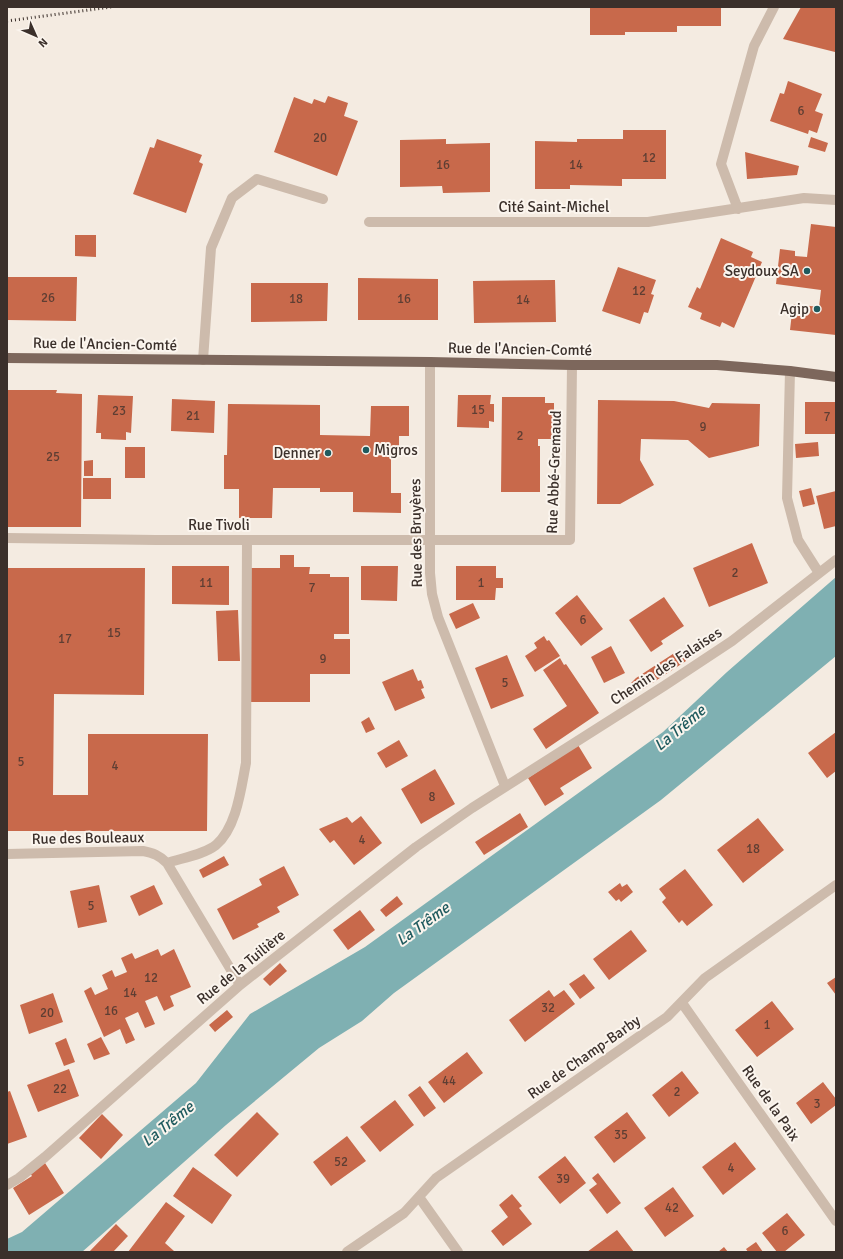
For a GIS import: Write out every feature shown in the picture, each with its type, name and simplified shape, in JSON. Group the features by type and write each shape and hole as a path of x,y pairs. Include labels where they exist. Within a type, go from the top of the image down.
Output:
{"main road":[{"name":"Rue de l'Ancien-Comté","path":"7,358 430,362 572,365 716,365 790,371 836,377"}],"street":[{"path":"738,209 722,164 754,46 774,7"},
{"path":"203,360 211,248 232,198 257,179 323,199"},
{"name":"Cité Saint-Michel","path":"369,222 648,222 804,198 836,200"},
{"name":"Rue des Bruyères","path":"430,362 430,573 434,606 505,786"},
{"name":"Rue Abbé-Gremaud","path":"431,540 570,540 572,365"},
{"path":"790,371 787,498 798,540 819,573"},
{"name":"Rue Tivoli","path":"7,538 431,540"},
{"path":"167,863 195,855 216,844 233,819 241,792 246,763 247,540"},
{"name":"Chemin des Falaises","path":"505,786 664,686 732,641 836,560"},
{"name":"Rue de la Tuilière","path":"7,1185 19,1178 45,1158 240,985 416,847 505,786"},
{"name":"Rue des Bouleaux","path":"7,854 143,851 152,852 160,856 167,863 240,985"},
{"name":"Rue de Champ-Barby","path":"347,1252 404,1213 436,1178 667,1017 705,978 836,885"},
{"name":"Rue de la Paix","path":"682,1003 836,1221"},
{"path":"419,1197 458,1252"}],"water":[{"name":"La Trême","path":"836,577 836,656 661,800 394,993 362,1021 319,1048 226,1125 82,1252 7,1252 7,1239 22,1232 196,1083 250,1014 365,947 663,732 727,672"}],"building":[{"path":"590,7 721,7 721,26 677,26 677,32 625,32 625,35 590,35"},
{"path":"801,7 836,7 835,52 783,39"},
{"path":"788,81 822,94 815,111 823,114 817,133 809,130 808,134 770,121 780,93 784,94"},
{"path":"328,96 348,103 344,116 358,121 337,176 274,152 294,97 312,104 314,99 325,103"},
{"path":"623,130 666,130 666,179 622,179 622,186 570,185 570,189 535,189 535,141 577,142 577,139 623,139"},
{"path":"811,137 828,143 825,152 808,147"},
{"path":"157,139 202,155 199,162 203,164 186,213 133,194 150,147 154,148"},
{"path":"446,139 446,144 490,143 490,192 443,193 442,186 400,187 400,140"},
{"path":"745,152 799,166 797,175 747,179"},
{"name":"Seydoux SA","path":"811,224 836,227 836,335 790,330 793,304 819,307 821,290 776,284 780,249 795,251 795,256 807,257"},
{"path":"75,235 96,235 96,257 75,256"},
{"path":"721,238 753,252 751,257 762,262 734,328 722,322 720,327 700,319 702,313 688,307 697,287 700,289"},
{"path":"618,267 656,280 651,294 654,295 648,313 644,312 640,324 602,311"},
{"path":"7,277 77,277 76,321 7,320"},
{"path":"358,278 438,279 438,320 358,320"},
{"path":"555,280 556,322 474,323 473,281"},
{"path":"251,283 328,283 327,321 251,322"},
{"path":"7,390 57,390 56,393 82,394 81,527 7,527"},
{"path":"98,395 133,396 131,433 126,432 126,440 101,439 101,433 96,433"},
{"path":"458,395 491,395 490,404 494,404 494,422 489,421 489,428 457,427"},
{"path":"502,397 545,397 545,403 554,403 554,439 538,439 538,446 540,446 540,492 501,492"},
{"path":"172,399 215,401 214,433 171,431"},
{"path":"598,400 674,401 709,408 712,403 760,404 759,446 709,458 688,440 641,439 640,460 654,485 620,504 597,504"},
{"path":"805,402 836,402 836,434 805,434"},
{"path":"228,404 320,405 320,435 370,436 371,406 409,406 409,436 399,436 399,449 391,449 391,493 401,493 401,513 353,512 353,492 320,492 320,488 273,488 272,518 239,518 239,489 224,489 224,455 227,455"},
{"path":"818,442 819,456 796,458 795,444"},
{"path":"125,447 145,447 145,478 125,478"},
{"path":"93,460 93,476 84,476 84,461"},
{"path":"83,478 111,478 111,499 83,499"},
{"path":"811,488 815,504 803,507 799,491"},
{"path":"836,491 836,526 824,529 816,496"},
{"path":"752,543 768,583 709,607 693,568"},
{"path":"280,555 294,555 294,567 310,567 309,574 330,574 330,577 349,577 349,634 334,634 334,639 350,639 350,674 310,674 310,702 250,702 250,568 280,568"},
{"path":"172,566 229,566 229,605 172,604"},
{"path":"361,566 398,566 397,601 361,600"},
{"path":"456,566 496,566 496,578 503,578 503,588 496,588 495,600 456,600"},
{"path":"7,568 145,568 144,695 54,694 53,795 88,795 88,734 208,734 207,831 7,831"},
{"path":"577,595 603,629 581,646 555,613"},
{"path":"664,597 684,626 661,641 663,644 651,652 629,620"},
{"path":"473,603 480,618 456,629 449,614"},
{"path":"238,610 240,661 218,661 216,611"},
{"path":"544,636 547,641 549,640 560,656 535,672 525,656 537,648 534,643"},
{"path":"611,646 625,673 604,683 591,657"},
{"path":"679,650 686,661 643,689 636,690 631,683 636,678"},
{"path":"507,655 524,696 491,709 475,668"},
{"path":"560,658 564,665 566,664 599,713 546,749 533,729 567,706 543,670"},
{"path":"413,669 418,681 421,680 424,688 421,689 425,698 395,711 382,682"},
{"path":"369,717 375,729 366,733 361,722"},
{"path":"836,732 836,771 827,778 808,753"},
{"path":"399,740 408,756 386,768 377,753"},
{"path":"578,745 592,768 560,788 564,794 545,806 528,778"},
{"path":"435,769 455,804 421,824 401,789"},
{"path":"520,813 528,827 484,855 475,842"},
{"path":"361,816 382,843 354,865 334,840 330,843 319,829 347,817 352,823"},
{"path":"758,818 784,850 743,883 717,850"},
{"path":"224,856 229,865 203,878 199,870"},
{"path":"284,866 299,895 277,907 280,912 257,924 259,927 233,940 217,909 262,885 259,879"},
{"path":"685,869 713,905 687,926 682,920 679,923 662,902 666,898 659,889"},
{"path":"620,883 622,887 627,884 633,892 621,902 619,899 616,901 608,892"},
{"path":"99,885 107,922 78,928 70,891"},
{"path":"154,885 163,904 139,916 130,896"},
{"path":"397,896 403,904 386,917 380,910"},
{"path":"360,910 375,930 348,950 333,930"},
{"path":"631,930 647,951 609,980 593,959"},
{"path":"158,949 161,956 174,949 191,987 170,996 174,1006 164,1011 157,996 145,1001 155,1024 145,1028 138,1012 125,1018 135,1040 126,1044 120,1029 104,1037 84,991 91,987 95,995 108,989 102,975 112,970 115,977 127,972 121,958 132,953 135,959"},
{"path":"280,963 287,971 270,986 263,979"},
{"path":"584,974 595,988 580,999 569,984"},
{"path":"836,977 836,995 827,983"},
{"path":"549,990 554,997 564,990 575,1004 525,1042 509,1020"},
{"path":"53,993 63,1022 29,1034 20,1005"},
{"path":"772,1001 794,1029 757,1057 735,1030"},
{"path":"227,1010 233,1017 215,1032 209,1025"},
{"path":"101,1037 110,1054 94,1060 87,1044"},
{"path":"66,1038 75,1062 64,1066 55,1043"},
{"path":"467,1052 483,1073 444,1103 428,1082"},
{"path":"69,1069 79,1096 38,1112 27,1085"},
{"path":"682,1071 699,1093 669,1117 652,1095"},
{"path":"823,1082 836,1099 836,1105 811,1124 796,1103"},
{"path":"420,1086 436,1108 424,1117 408,1095"},
{"path":"10,1091 27,1137 7,1144 7,1092"},
{"path":"395,1100 414,1125 380,1152 360,1127"},
{"path":"257,1112 279,1134 237,1177 214,1155"},
{"path":"627,1112 646,1138 614,1163 594,1137"},
{"path":"102,1114 123,1135 101,1159 79,1138"},
{"path":"347,1136 366,1161 331,1186 313,1162"},
{"path":"735,1142 756,1169 723,1195 702,1167"},
{"path":"565,1156 586,1183 560,1204 538,1177"},
{"path":"45,1163 64,1193 29,1215 13,1188 32,1176 30,1173"},
{"path":"193,1167 232,1195 212,1224 173,1196"},
{"path":"598,1173 621,1203 607,1214 589,1190 597,1184 592,1178"},
{"path":"673,1187 694,1216 665,1237 644,1208"},
{"path":"512,1194 522,1206 519,1208 532,1224 503,1246 491,1231 508,1217 499,1205"},
{"path":"166,1202 185,1216 165,1243 174,1251 128,1252"},
{"path":"787,1213 805,1235 784,1252 777,1252 762,1233"},
{"path":"116,1224 128,1236 113,1252 89,1252"},
{"path":"617,1230 634,1252 587,1252"},
{"path":"756,1242 763,1252 748,1252 746,1249"},
{"path":"724,1247 728,1252 718,1252"}],"railway":[{"path":"7,21 111,7"}],"place":[{"name":"Seydoux SA","path":"807,271"},
{"name":"Agip","path":"817,309"},
{"name":"Migros","path":"366,450"},
{"name":"Denner","path":"328,453"}]}
